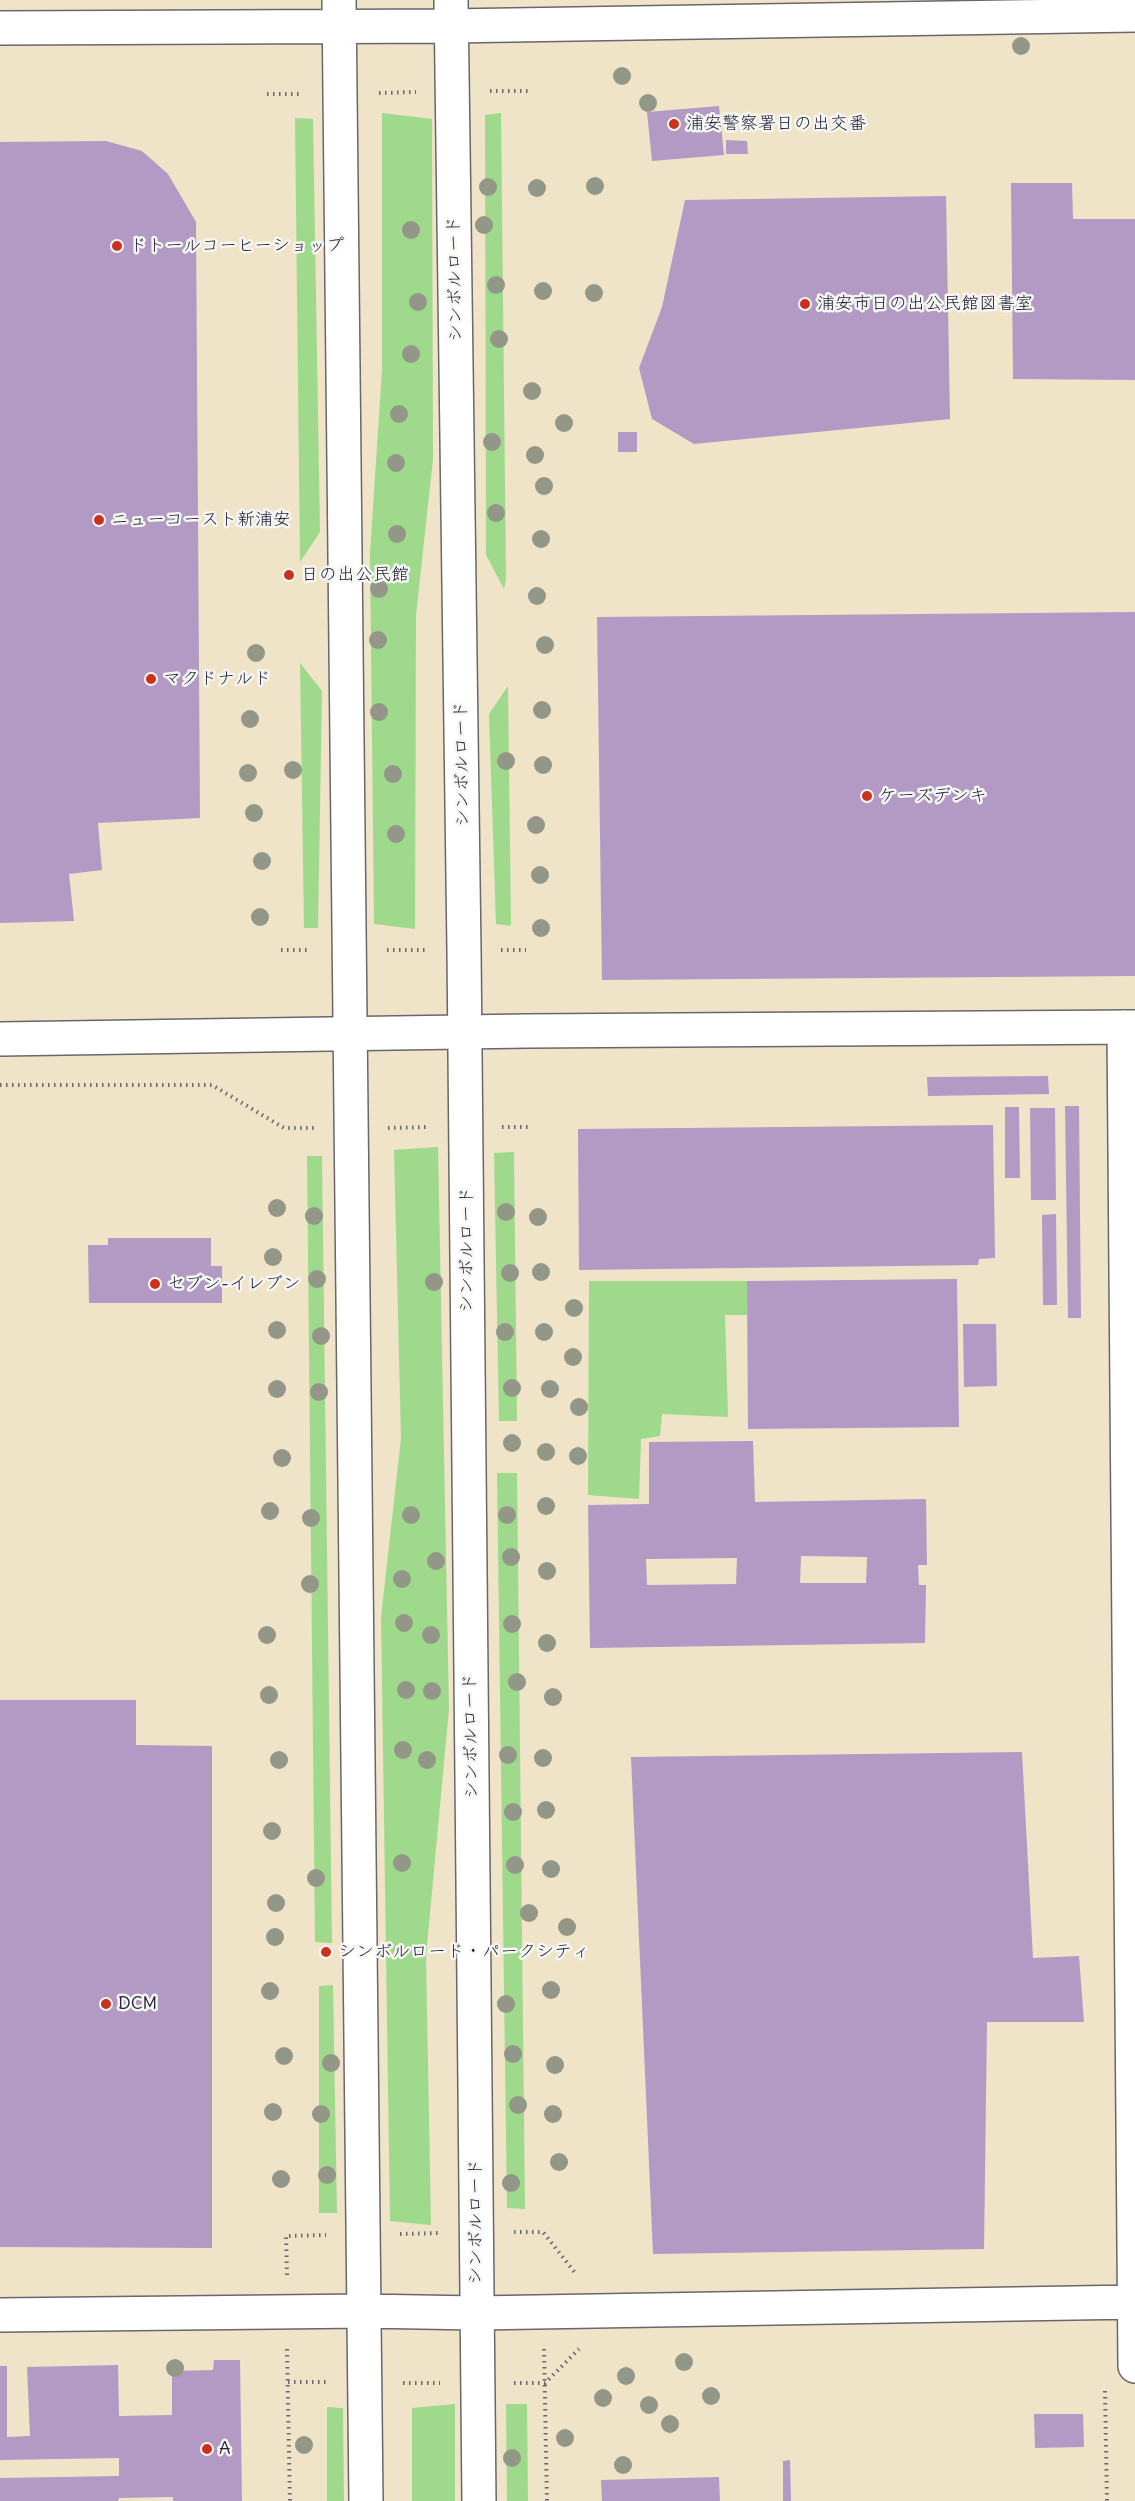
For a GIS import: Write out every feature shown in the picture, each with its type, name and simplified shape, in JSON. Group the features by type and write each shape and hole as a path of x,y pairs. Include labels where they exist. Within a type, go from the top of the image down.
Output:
{"street":[{"path":"339,13 351,950 366,2501"},
{"path":"0,28 339,13 1135,15"},
{"name":"シンボルロード","path":"451,13 465,1032 479,2501"},
{"path":"0,1039 465,1032 1130,1027 1135,2366"},
{"path":"0,2315 364,2311 476,2313 1134,2302"}],"path":[{"path":"267,94 528,91"},
{"path":"281,950 526,950"},
{"path":"0,1085 212,1084 284,1128 528,1126"},
{"path":"290,2501 286,2236 543,2232 577,2276"},
{"path":"544,2312 547,2501"},
{"path":"288,2382 545,2383"}],"green space":[{"path":"382,113 432,119 433,459 416,615 415,929 374,924 370,553 382,370"},
{"path":"501,113 506,580 504,589 486,555 485,115"},
{"path":"295,118 313,119 320,532 300,562"},
{"path":"300,663 322,691 318,928 304,928"},
{"path":"508,686 511,926 496,924 489,714"},
{"path":"438,1147 449,1709 426,1956 431,2225 390,2221 381,1617 401,1439 394,1150"},
{"path":"514,1152 517,1421 499,1421 494,1153"},
{"path":"307,1156 322,1156 332,1943 315,1942"},
{"path":"589,1281 747,1281 747,1315 725,1315 728,1417 662,1414 660,1436 641,1439 639,1499 588,1495"},
{"path":"497,1473 517,1473 525,2209 507,2208"},
{"path":"333,1985 337,2213 319,2213 319,1986"},
{"path":"455,2404 455,2501 412,2501 412,2408"},
{"path":"506,2404 527,2404 528,2501 507,2501"},
{"path":"327,2407 343,2408 344,2501 327,2501"}],"building":[{"path":"719,106 724,155 652,161 647,112"},
{"path":"726,140 747,141 748,154 726,154"},
{"name":"ニューコースト新浦安","path":"106,141 142,151 168,174 196,222 200,818 98,823 102,870 69,874 74,921 0,923 0,142"},
{"path":"1011,183 1072,183 1073,219 1135,219 1135,380 1013,379"},
{"path":"946,196 950,419 694,444 652,419 639,368 662,307 685,200"},
{"path":"618,432 637,432 637,452 618,452"},
{"name":"ケーズデンキ","path":"1135,612 1135,976 602,980 597,617"},
{"path":"1048,1076 1049,1094 928,1096 927,1077"},
{"path":"1065,1106 1079,1106 1081,1318 1068,1318"},
{"path":"1005,1107 1019,1107 1020,1178 1005,1178"},
{"path":"1030,1108 1055,1108 1056,1200 1031,1200"},
{"path":"993,1125 995,1258 979,1259 978,1265 579,1270 578,1129"},
{"path":"1056,1214 1057,1305 1043,1305 1042,1215"},
{"name":"セブン-イレブン","path":"108,1238 211,1238 211,1266 222,1266 222,1303 89,1303 88,1245 108,1245"},
{"path":"957,1279 959,1427 748,1429 747,1281"},
{"path":"963,1324 996,1324 997,1386 964,1387"},
{"path":"753,1441 755,1502 926,1499 927,1565 918,1565 919,1585 926,1585 925,1643 590,1648 588,1505 649,1504 649,1442","holes":["801,1556 867,1557 866,1583 800,1583","737,1558 736,1584 647,1585 646,1559"]},
{"name":"DCM","path":"0,1700 136,1700 136,1745 212,1746 212,2248 0,2247"},
{"path":"1022,1752 1033,1958 1079,1956 1084,2022 987,2022 984,2249 653,2254 631,1757"},
{"path":"214,2360 240,2360 242,2501 173,2501 173,2497 119,2498 118,2501 0,2501 0,2478 119,2476 119,2458 0,2460 0,2366 7,2366 7,2437 30,2436 27,2367 118,2365 119,2416 172,2415 172,2371 213,2370"},
{"path":"1034,2414 1083,2414 1084,2447 1035,2448"},
{"path":"790,2460 791,2501 783,2501 783,2461"},
{"path":"719,2477 720,2501 602,2501 601,2480"}],"place":[{"name":"浦安警察署日の出交番","path":"674,124"},
{"name":"ドトールコーヒーショップ","path":"117,246"},
{"name":"浦安市日の出公民館図書室","path":"805,304"},
{"name":"ニューコースト新浦安","path":"99,520"},
{"name":"日の出公民館","path":"289,575"},
{"name":"マクドナルド","path":"151,679"},
{"name":"ケーズデンキ","path":"867,796"},
{"name":"セブン-イレブン","path":"155,1284"},
{"name":"シンボルロード・パークシティ","path":"326,1952"},
{"name":"DCM","path":"106,2004"},
{"name":"A","path":"207,2449"}]}
